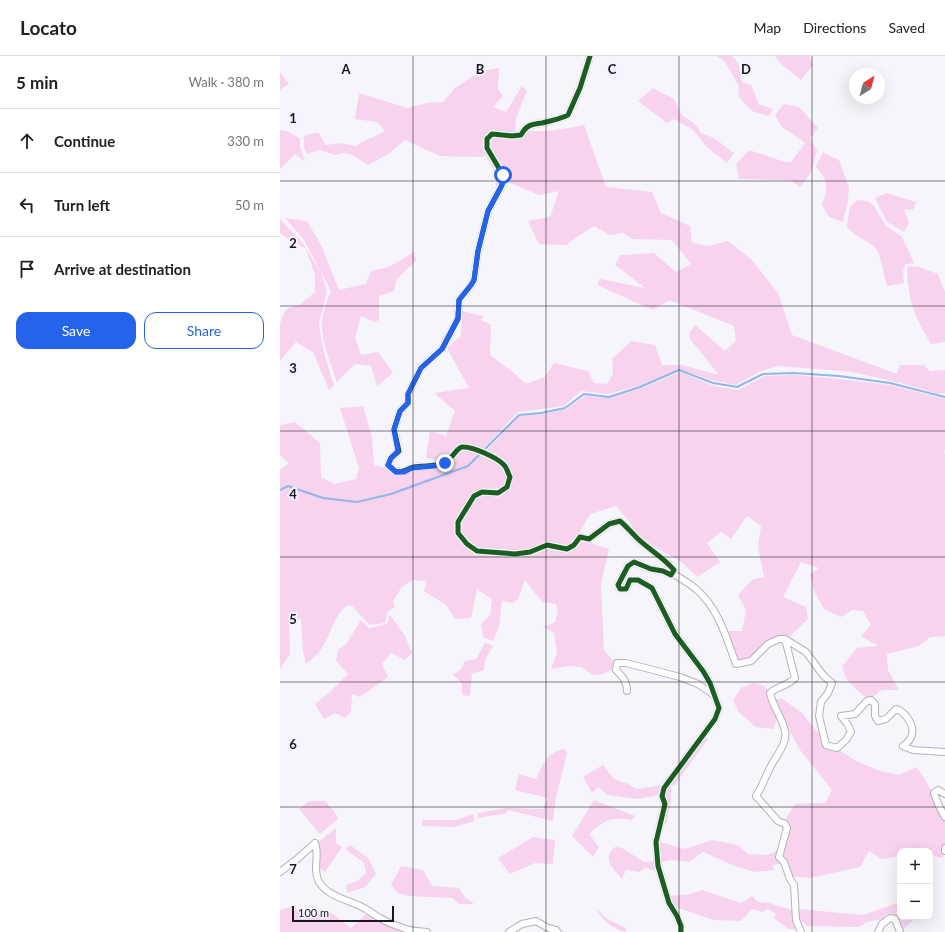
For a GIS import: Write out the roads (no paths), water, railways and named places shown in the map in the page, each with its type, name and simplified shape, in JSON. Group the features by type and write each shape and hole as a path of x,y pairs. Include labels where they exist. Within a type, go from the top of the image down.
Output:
{"street":[{"path":"590,56 580,88 568,115 560,119 550,120 543,123 534,123 525,128 521,135 512,136 492,134 487,139 487,148 503,175 502,185 488,211 478,251 474,280 459,300 458,318 442,349 421,368 408,394 408,403 400,411 394,430 398,451 391,458 388,465 396,472 404,472 412,468 434,466 445,463 453,458 461,447 472,447 504,466 510,477 507,487 498,493 482,492 474,496 458,522 458,532 467,544 477,551 515,554 530,552 547,545 567,549 574,545 580,537 589,539 609,524 620,521 634,536 666,560 674,570 672,573"},
{"path":"681,932 681,926 669,903 658,866 656,842 665,804 662,796 664,788 715,719 719,708 716,697 703,671 675,634 652,588 638,580 630,580 626,589 620,589 618,585 628,566 634,562 664,571 671,575 672,573 696,589 708,601 717,614 726,633 736,664 751,661 768,644 779,639 785,639 806,652 823,675 832,683 828,694 821,702 818,716 826,745 837,748 846,740 851,732 841,716 855,714 867,701 871,700 875,704 875,716 878,721 886,719 896,709 900,710 908,719 912,727 912,734 909,742 903,746 914,750 945,752"},
{"path":"785,639 796,678 790,684 774,689 770,693 786,733 779,752 756,796 778,821 785,824 787,828 779,857 784,862 790,879 794,885 796,920 801,932"},
{"path":"627,691 627,685 623,677 616,670 618,663 626,663 680,677 698,684 716,697"},
{"path":"945,794 938,790 934,793 945,817"},
{"path":"280,872 316,843 318,848 316,874 326,889 336,896 366,909 379,918 393,924 408,930 427,932"},
{"path":"878,932 882,924 890,918 895,919 900,932"},
{"path":"509,932 522,924 536,921 558,932"}],"waterway":[{"path":"280,490 288,486 323,498 357,502 391,494 468,466 519,415 541,413 565,408 584,394 609,397 640,387 679,370 713,383 737,387 763,374 794,373 839,376 890,383 945,397"}]}
